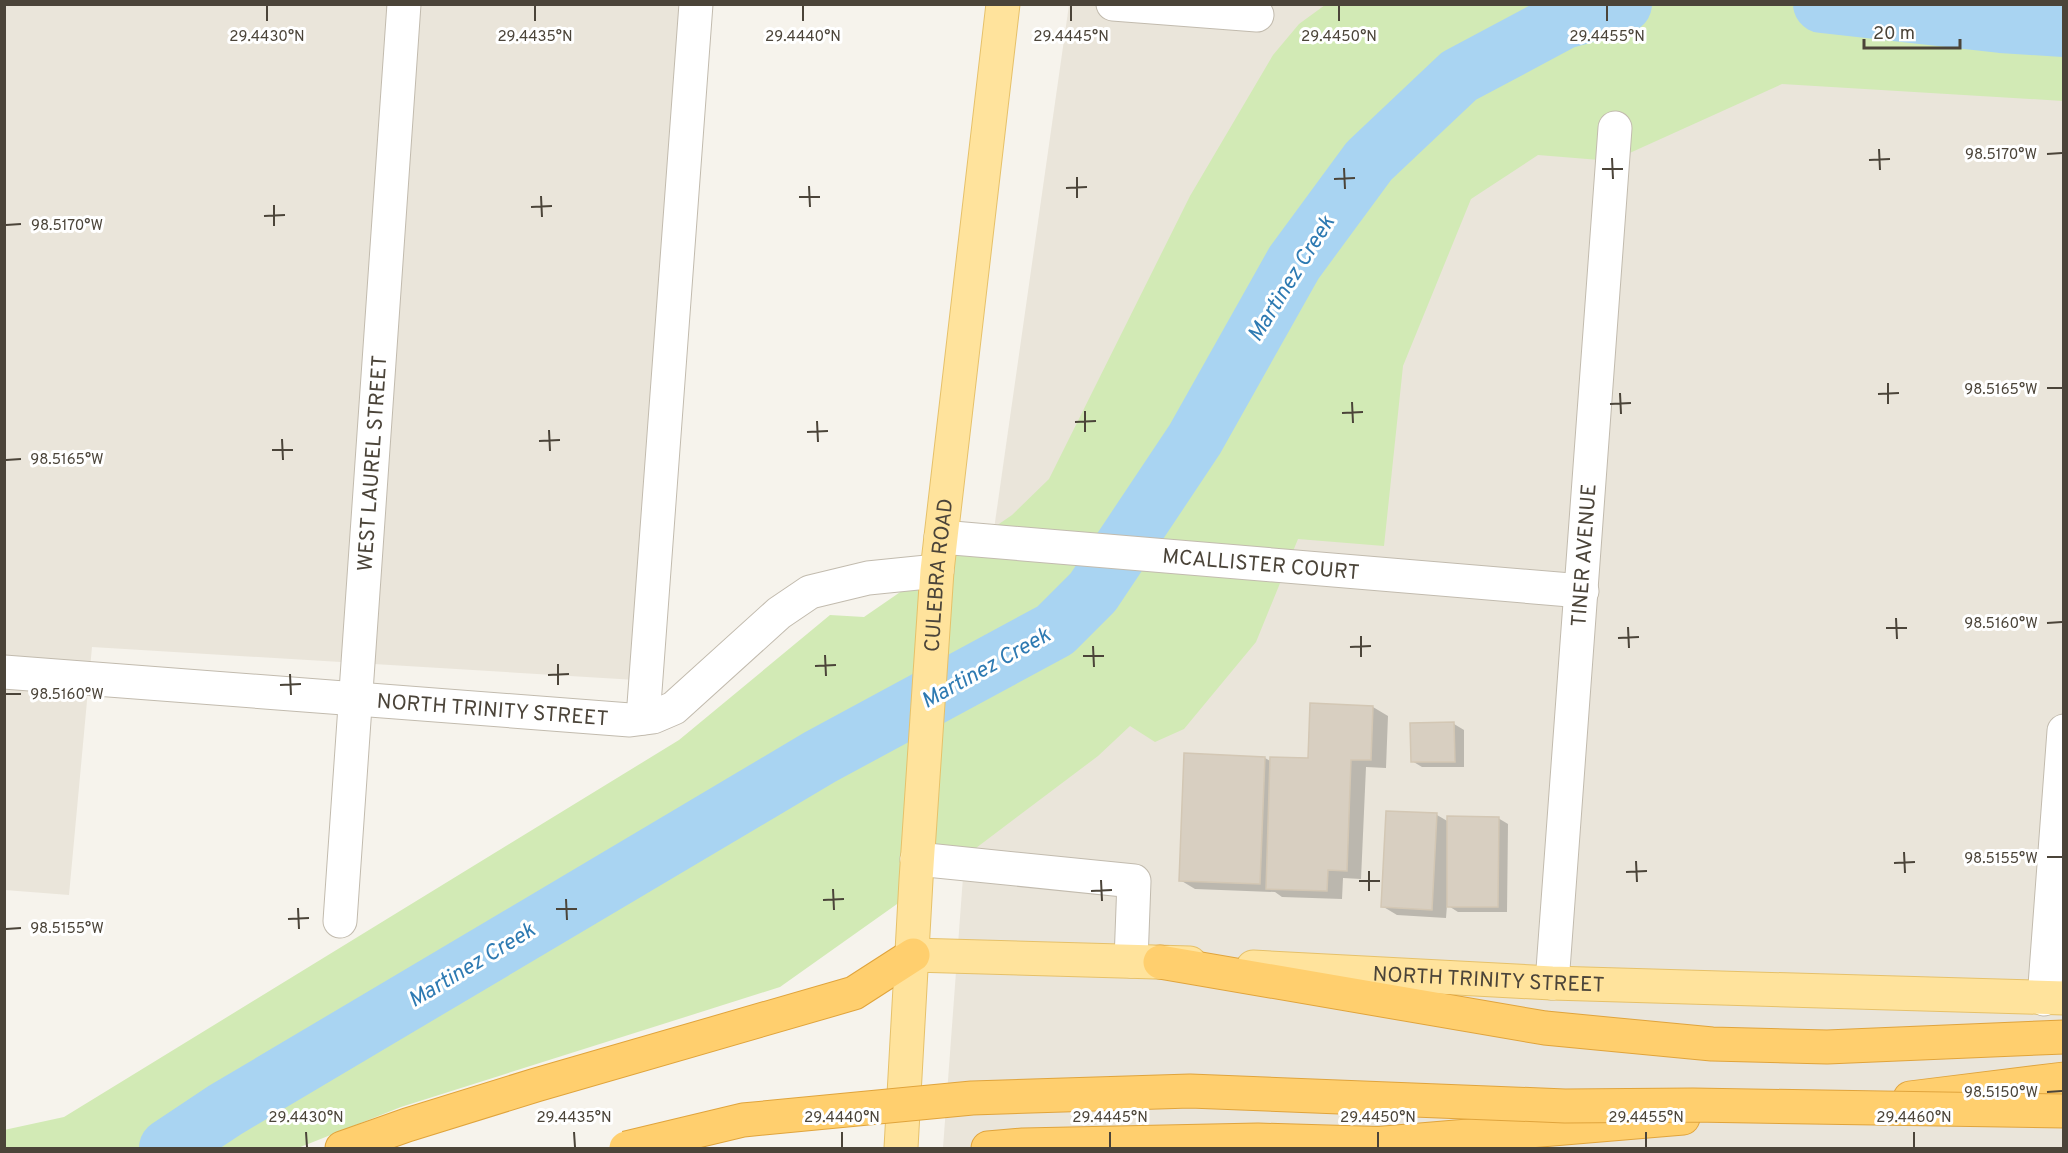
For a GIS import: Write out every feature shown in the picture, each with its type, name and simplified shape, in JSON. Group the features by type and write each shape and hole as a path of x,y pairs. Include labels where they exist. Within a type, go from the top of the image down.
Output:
{"highway":[{"path":"342,1149 406,1125 536,1085 854,993 913,955"},
{"path":"1145,961 1545,1028 1712,1044 1827,1047 2060,1038"},
{"path":"1373,1144 1845,1106 2064,1079"},
{"path":"626,1149 743,1120 972,1098 1190,1091 1564,1106 1693,1105 2064,1111"},
{"path":"988,1149 1023,1144 1258,1140 1562,1149"}],"main road":[{"name":"CULEBRA ROAD","path":"901,1149 916,870 937,572 1003,4"},
{"name":"NORTH TRINITY STREET","path":"913,955 1145,961 1552,982 2054,998"}],"street":[{"name":"WEST LAUREL STREET","path":"340,921 404,4"},
{"path":"643,718 696,4"},
{"path":"1113,4 1257,15"},
{"name":"TINER AVENUE","path":"1552,982 1615,128"},
{"name":"MCALLISTER COURT","path":"941,537 1582,591"},
{"name":"NORTH TRINITY STREET","path":"4,672 356,701 630,720 674,708 779,613 810,592 868,578 937,572"},
{"path":"2054,998 2064,731"},
{"path":"916,870 1134,881 1145,961"}],"shaded area":[{"path":"4,5 687,5 636,680 92,647 69,895 5,890"},
{"path":"1069,5 2063,5 2063,1148 943,1148 983,606"}],"green space":[{"path":"1325,5 2063,5 2063,101 1782,84 1612,161 1538,155 1471,199 1403,366 1384,546 1298,539 1256,642 1184,729 1155,742 1130,726 1098,756 976,848 780,987 401,1107 298,1148 5,1148 4,1130 64,1117 679,740 830,615 864,617 1012,515 1049,479 1190,196 1273,55 1299,24"}],"building":[{"path":"1310,703 1373,706 1371,760 1351,760 1347,871 1328,870 1327,891 1266,889 1270,757 1308,758"},
{"path":"1454,722 1455,762 1411,762 1410,723"},
{"path":"1184,753 1265,757 1260,884 1179,881"},
{"path":"1386,811 1437,813 1432,910 1381,907"},
{"path":"1447,816 1499,817 1498,907 1447,907"}],"waterway":[{"name":"Martinez Creek","path":"168,1148 225,1110 820,757 1055,630 1093,592 1195,439 1294,263 1369,161 1459,76 1564,20 1623,4"},
{"name":"Martinez Creek","path":"1822,4 2001,24 2064,28"}]}
